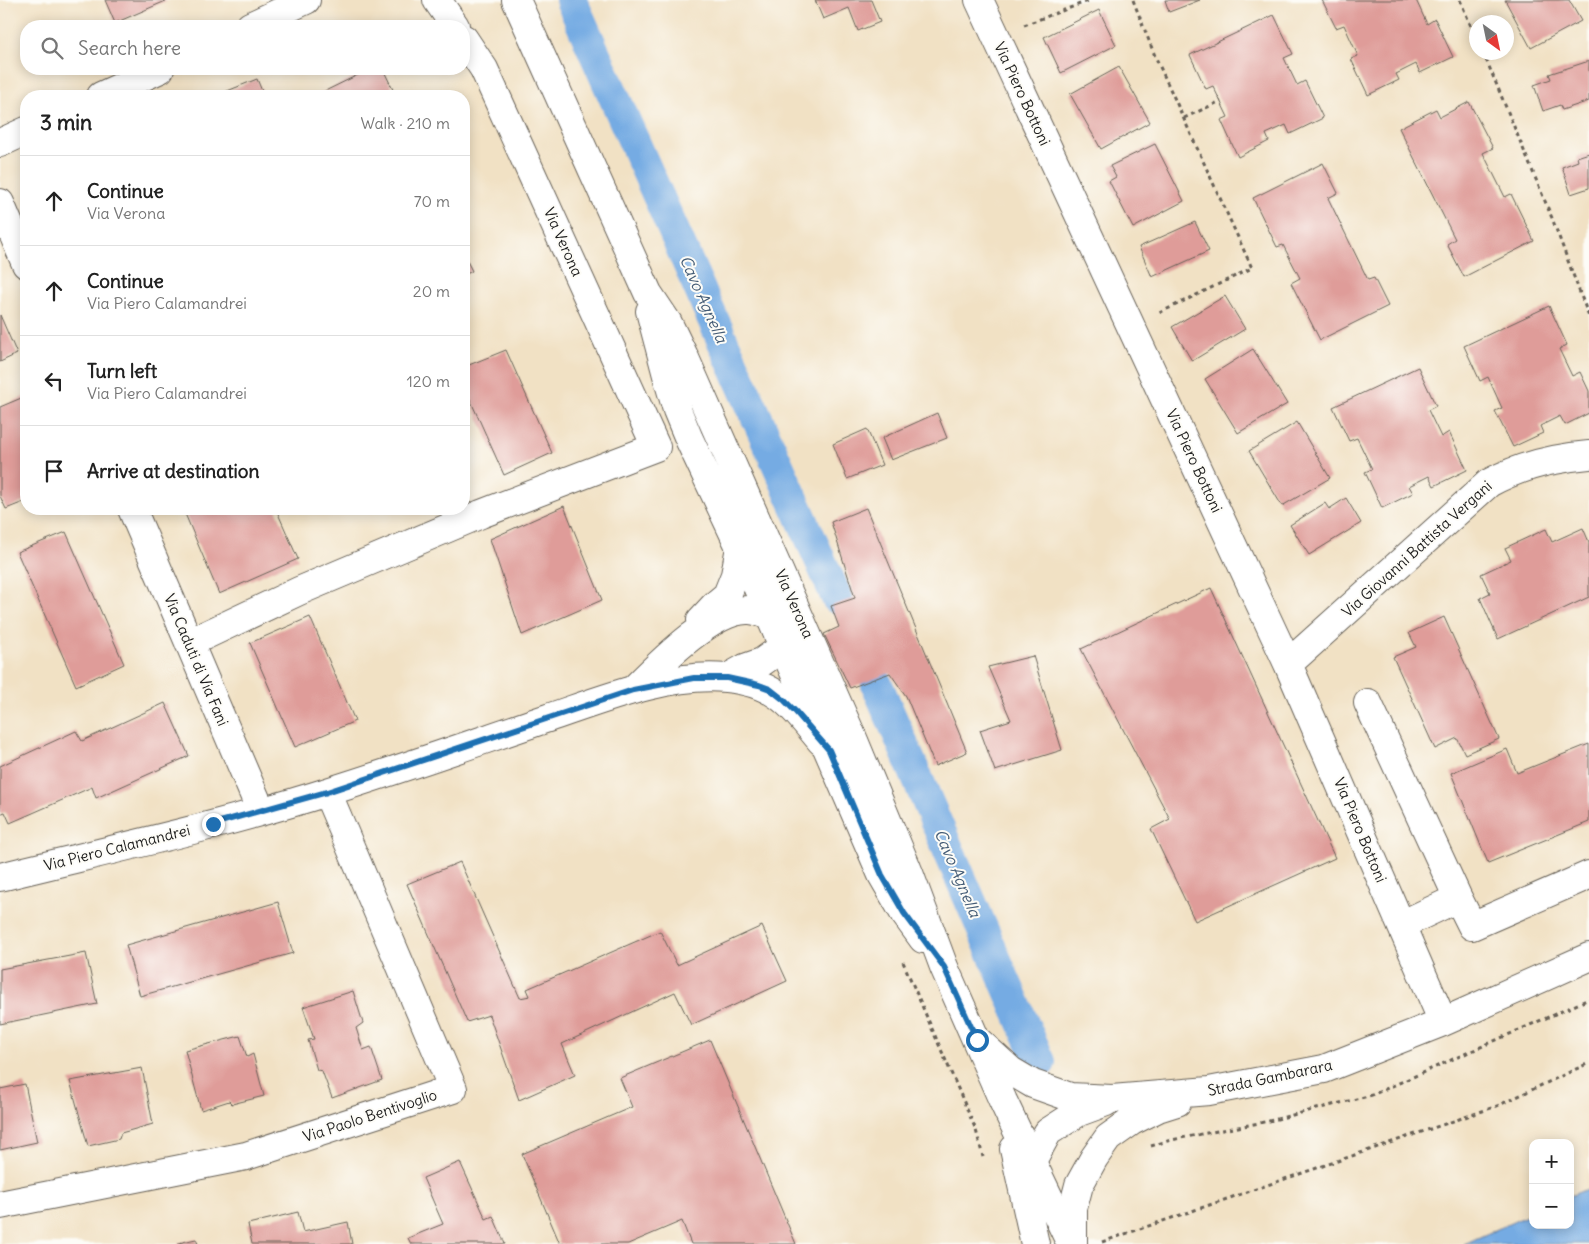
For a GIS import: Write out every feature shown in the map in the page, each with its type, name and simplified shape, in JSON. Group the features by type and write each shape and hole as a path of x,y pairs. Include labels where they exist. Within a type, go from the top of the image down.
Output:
{"street":[{"path":"263,20 306,0"},
{"path":"437,0 451,20"},
{"name":"Via Verona","path":"516,0 648,294 668,323 807,631 909,873 944,967 1003,1101"},
{"name":"Via Piero Bottoni","path":"979,0 1288,664 1443,1022"},
{"name":"Via Verona","path":"189,643 299,591 481,514 656,447 484,69 470,48"},
{"path":"114,90 147,75"},
{"path":"0,143 20,134"},
{"path":"0,203 20,250"},
{"name":"Via Verona","path":"648,294 651,318 658,343 678,410 689,439 781,631 882,875 904,913 944,967"},
{"name":"Via Verona","path":"704,400 710,433 726,480 788,623 781,631"},
{"name":"Via Giovanni Battista Vergani","path":"1288,664 1488,483 1508,472 1563,457 1589,455"},
{"name":"Via Caduti di Via Fani","path":"135,515 261,811"},
{"name":"Via Piero Calamandrei","path":"633,690 727,595 735,575 740,547"},
{"name":"Via Piero Calamandrei","path":"677,647 722,616 732,612 750,610 781,631 762,662 745,668 727,678"},
{"name":"Via Verona","path":"781,631 795,637 848,760 866,791 883,810"},
{"name":"Via Piero Calamandrei","path":"0,877 261,811 327,792 633,690 694,678 727,678 770,689 795,711 829,750"},
{"path":"1368,703 1472,926 1589,875"},
{"name":"Via Paolo Bentivoglio","path":"0,1205 246,1156 454,1089 327,792"},
{"path":"1401,926 1458,898"},
{"name":"Strada Gambarara","path":"977,1040 1011,1071 1033,1084 1070,1097 1112,1099 1209,1091 1324,1069 1443,1022 1589,957"},
{"path":"1072,1244 1073,1208 1079,1185 1108,1138 1132,1121 1158,1108 1209,1091"},
{"path":"1032,1161 1048,1132 1080,1112 1112,1099"},
{"path":"1003,1101 1072,1244"},
{"path":"1003,1101 1035,1244"}],"path":[{"path":"996,36 1091,0"},
{"path":"1131,327 1252,268 1155,56 1133,0"},
{"path":"1460,0 1469,21"},
{"path":"1486,60 1552,218 1589,317"},
{"path":"1184,118 1220,101"},
{"path":"1098,1244 1497,1106 1589,1063"}],"water":[{"path":"1589,1188 1589,1244 1464,1244 1529,1215 1529,1229 1574,1229 1574,1194"}],"building":[{"path":"105,0 168,0 122,20 114,20"},
{"path":"815,0 871,0 880,22 858,31 849,8 823,19"},
{"path":"1165,0 1200,0 1169,12"},
{"path":"1322,0 1416,0 1427,24 1435,19 1453,57 1420,73 1416,64 1396,74 1399,80 1368,95 1351,59 1358,56 1344,25 1336,28"},
{"path":"1505,0 1569,0 1581,21 1531,48"},
{"path":"1099,10 1116,45 1061,73 1044,37"},
{"path":"1274,15 1293,54 1284,58 1297,85 1305,81 1323,118 1290,134 1286,125 1266,134 1269,141 1238,157 1221,120 1228,117 1213,86 1206,89 1190,55"},
{"path":"1589,61 1589,101 1562,110 1560,105 1543,111 1534,85 1551,79 1549,74"},
{"path":"1119,67 1150,122 1101,149 1070,94"},
{"path":"358,75 386,75 393,90 327,90"},
{"path":"257,79 262,90 230,90"},
{"path":"1469,102 1493,148 1483,153 1505,197 1511,194 1534,241 1464,277 1447,244 1455,239 1399,128 1436,109 1440,117"},
{"path":"1155,144 1184,201 1133,228 1109,181 1116,177 1110,166"},
{"path":"1589,153 1589,188 1571,194 1562,167 1578,161 1577,157"},
{"path":"1323,163 1338,193 1328,198 1368,280 1374,278 1388,306 1320,340 1291,283 1300,278 1283,245 1277,247 1253,198"},
{"path":"1195,222 1209,251 1152,277 1139,247"},
{"path":"1225,296 1245,329 1192,361 1172,327"},
{"path":"1549,306 1567,345 1559,349 1572,376 1580,372 1589,391 1589,413 1565,425 1560,416 1540,426 1543,433 1513,447 1495,411 1502,408 1488,377 1480,381 1464,346"},
{"path":"0,315 17,354 0,362"},
{"path":"1253,349 1287,404 1238,433 1205,379"},
{"path":"506,350 552,453 504,475 470,399 470,365"},
{"path":"1418,367 1436,406 1428,410 1441,437 1449,432 1467,470 1434,486 1429,476 1409,486 1413,493 1382,508 1365,472 1372,469 1357,438 1349,441 1333,407"},
{"path":"20,399 20,503 6,509 0,496 0,407"},
{"path":"937,413 947,438 891,460 882,438"},
{"path":"1297,422 1330,478 1282,506 1249,451"},
{"path":"867,429 882,465 847,479 833,444"},
{"path":"1346,498 1361,523 1309,555 1290,525 1325,503 1329,509"},
{"path":"564,506 602,600 522,635 490,539"},
{"path":"866,508 967,752 935,766 906,696 890,673 850,688 824,634 839,627 831,606 855,598 831,522"},
{"path":"186,515 279,515 298,559 219,594"},
{"path":"1583,528 1589,542 1589,597 1498,639 1480,598 1490,593 1481,574 1511,560 1505,548 1546,529 1552,542"},
{"path":"66,532 124,664 76,686 17,552"},
{"path":"1211,588 1335,858 1195,921 1151,829 1170,819 1081,649"},
{"path":"310,617 355,721 295,747 250,643"},
{"path":"1444,617 1499,739 1465,754 1457,738 1435,749 1393,657 1416,647 1409,633"},
{"path":"1033,656 1062,750 995,771 980,730 1011,720 988,667"},
{"path":"165,703 189,756 96,798 92,787 10,823 5,812 0,814 0,766 76,731 82,741"},
{"path":"1589,744 1589,822 1488,863 1451,773 1507,749 1517,773"},
{"path":"460,862 520,998 530,996 527,989 660,931 677,965 762,926 787,981 691,1025 675,992 562,1044 575,1075 519,1100 489,1015 467,1022 407,884"},
{"path":"278,902 293,953 140,996 126,945"},
{"path":"86,953 97,1004 0,1024 0,969"},
{"path":"353,991 363,1023 356,1028 363,1050 371,1047 382,1080 332,1098 322,1071 317,1070 308,1040 314,1039 303,1007"},
{"path":"240,1036 247,1057 253,1054 264,1096 232,1104 229,1101 201,1110 185,1050"},
{"path":"710,1040 796,1244 691,1244 682,1221 628,1244 560,1244 522,1154 632,1107 620,1078"},
{"path":"142,1068 153,1124 121,1133 119,1139 88,1146 70,1081"},
{"path":"25,1084 37,1142 0,1150 0,1089"},
{"path":"460,1162 486,1219 493,1216 505,1244 411,1244 408,1238 443,1224 423,1178"},
{"path":"298,1212 303,1232 348,1222 352,1244 252,1244 248,1224"},
{"path":"196,1239 198,1244 178,1244 178,1243"}],"waterway":[{"name":"Cavo Agnella","path":"571,0 837,598"},
{"name":"Cavo Agnella","path":"877,685 1040,1062"}],"route":[{"path":"213,824 327,792 633,690 694,678 727,678 759,685 770,689 784,700 829,750 882,875 904,913 944,967 977,1040"}]}
